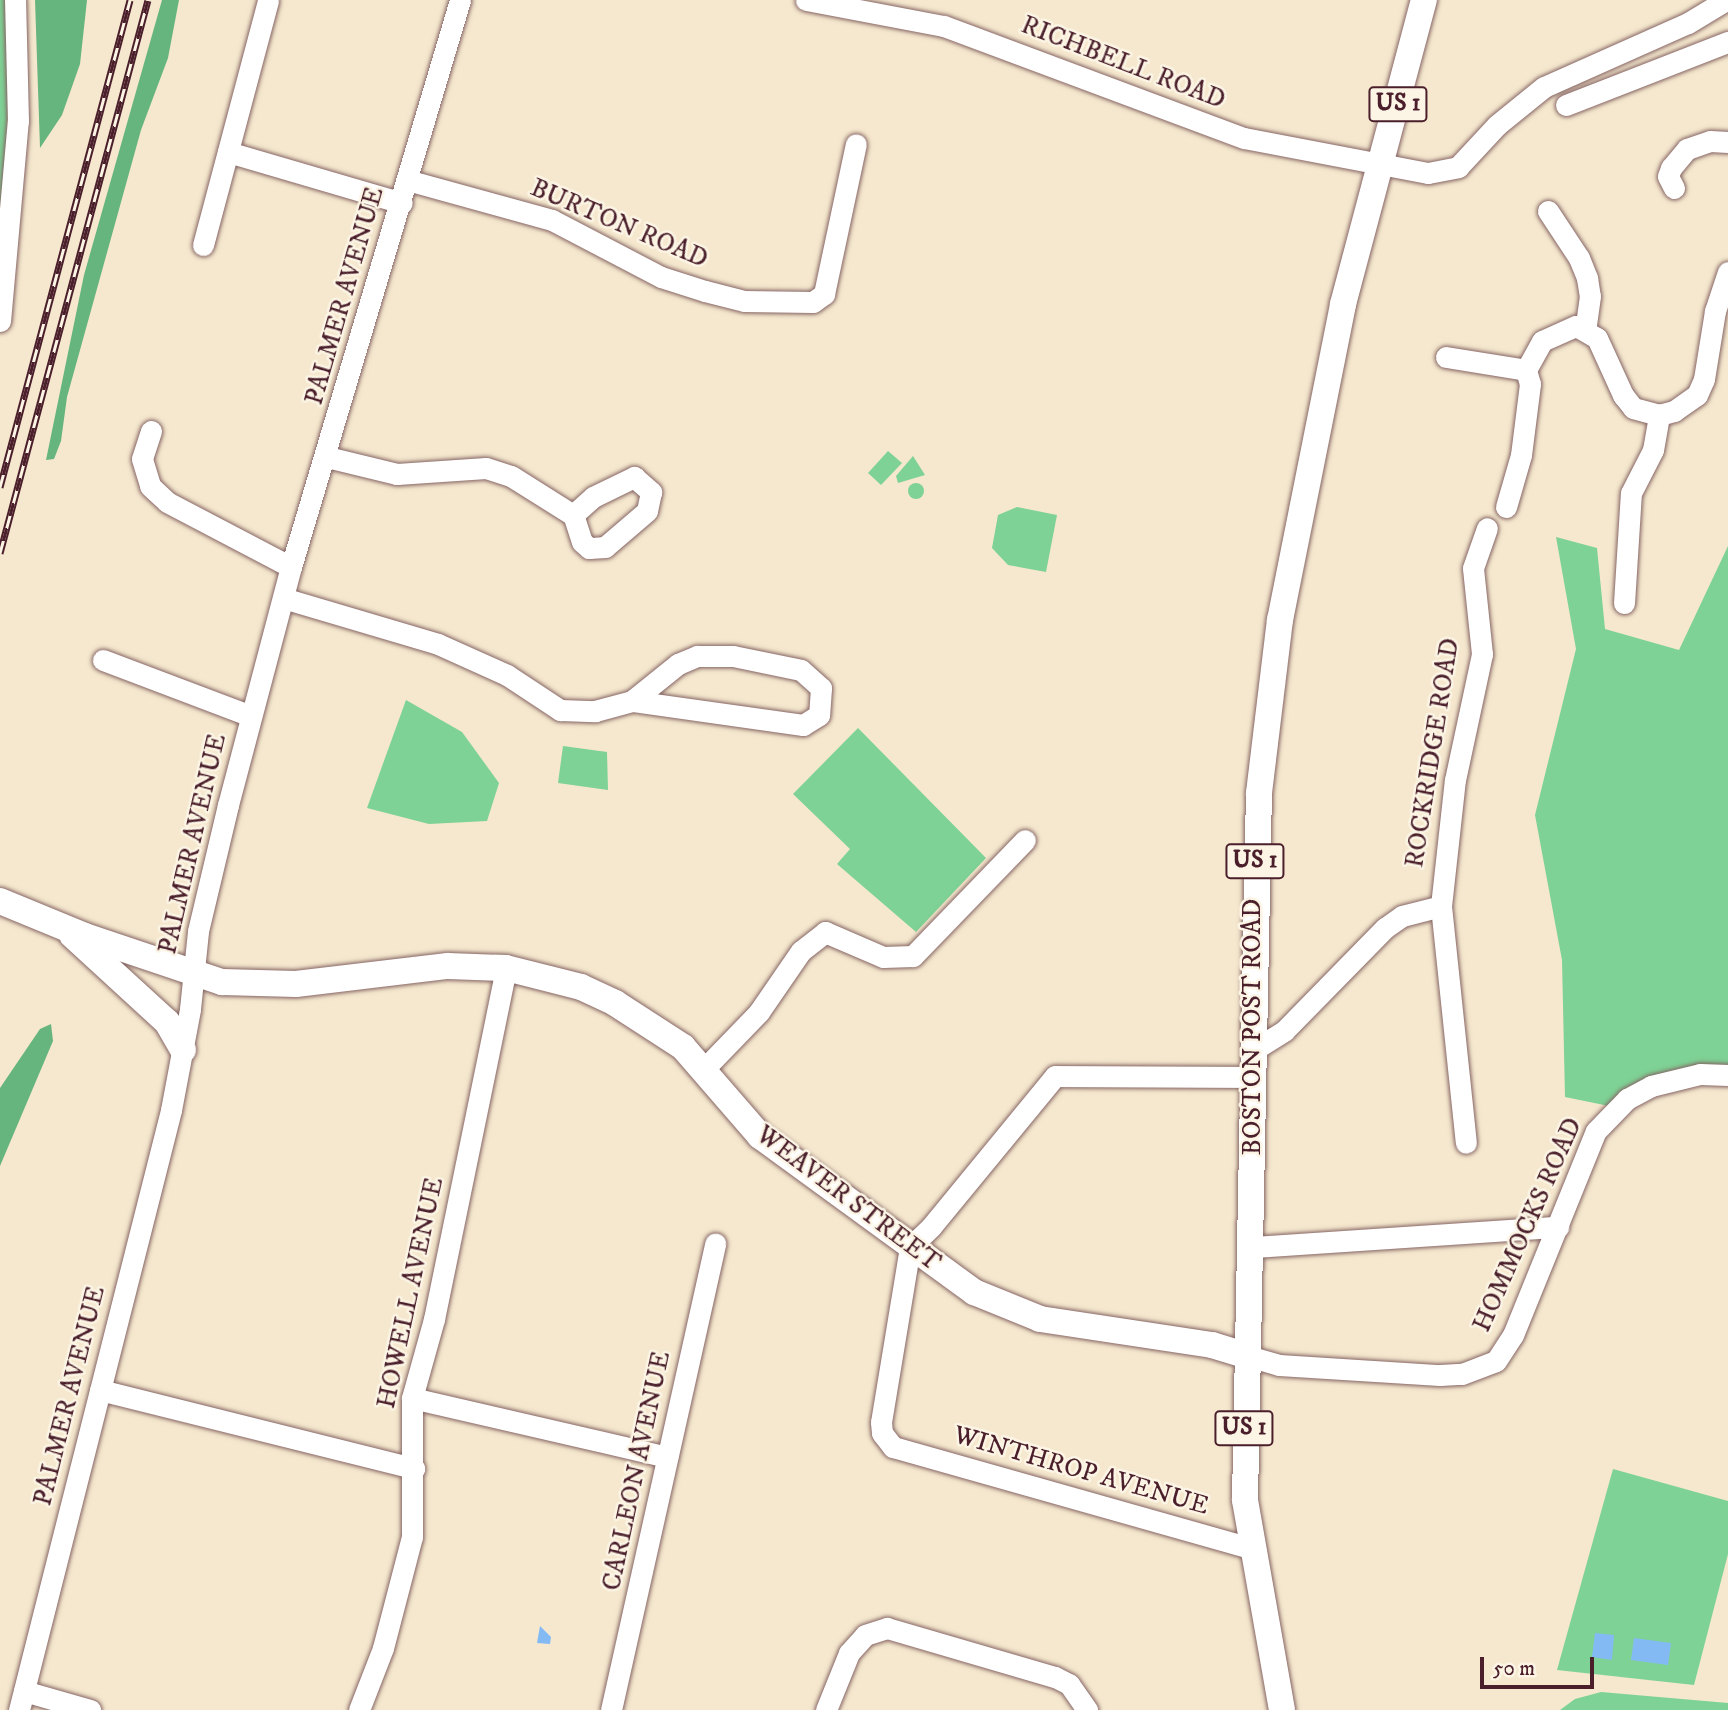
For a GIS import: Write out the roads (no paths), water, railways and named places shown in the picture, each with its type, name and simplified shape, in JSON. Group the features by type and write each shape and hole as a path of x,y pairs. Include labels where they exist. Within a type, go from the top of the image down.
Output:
{"main road":[{"name":"US 1","path":"1381,166 1424,0"},
{"name":"BOSTON POST ROAD","path":"1282,1710 1252,1549 1245,1487 1253,1247 1251,1077 1255,839 1270,682 1343,304 1381,166"},
{"name":"WEAVER STREET","path":"0,901 62,927 222,982 296,984 407,969 506,968 581,987 615,1003 683,1047 760,1136 974,1292 1040,1319 1151,1334 1248,1356"},
{"path":"62,927 167,1022 183,1050"}],"street":[{"path":"0,321 18,121 15,0"},
{"path":"203,245 268,0"},
{"name":"PALMER AVENUE","path":"21,1701 183,1050 198,931 251,716 291,567 327,457 460,0"},
{"name":"RICHBELL ROAD","path":"806,0 944,26 1244,138 1428,173 1458,167 1497,125 1544,87 1688,23 1726,0"},
{"path":"1566,105 1728,42"},
{"path":"1674,187 1668,176 1671,167 1686,149 1710,141 1728,142"},
{"name":"BURTON ROAD","path":"407,180 552,220 661,277 705,291 744,301 813,302 824,294 856,144"},
{"path":"228,152 402,203"},
{"path":"1548,211 1579,258 1587,278 1585,330"},
{"path":"1506,507 1521,455 1530,384 1526,370 1542,341 1553,333 1576,326 1585,330 1597,338 1623,395 1633,408 1659,415 1697,395 1728,272"},
{"path":"1446,357 1526,370"},
{"path":"1624,603 1631,493 1653,450 1659,415"},
{"path":"151,431 142,459 150,486 167,502 291,567"},
{"path":"327,457 397,474 486,468 512,476 573,515"},
{"name":"ROCKRIDGE ROAD","path":"1466,1143 1441,906 1454,780 1482,654 1473,568 1487,528"},
{"path":"284,598 438,645 507,675 560,710 595,710 632,701 803,724 819,715 822,701 821,688 801,670 713,655 678,664 632,701"},
{"path":"103,660 251,716"},
{"path":"704,1069 759,1012 801,951 825,932 885,957 913,956 1025,840"},
{"name":"ROCKRIDGE ROAD","path":"1252,1051 1284,1031 1385,928 1402,916 1441,906"},
{"name":"HOWELL AVENUE","path":"359,1710 383,1648 412,1537 412,1398 437,1306 506,968"},
{"name":"HOMMOCKS ROAD","path":"1248,1356 1279,1365 1440,1375 1480,1368 1496,1360 1513,1335 1597,1131 1627,1099 1674,1078 1728,1075"},
{"path":"910,1247 937,1221 1055,1076 1251,1077"},
{"path":"1253,1247 1558,1227"},
{"name":"CARLEON AVENUE","path":"611,1710 715,1243"},
{"name":"WINTHROP AVENUE","path":"910,1247 881,1422 882,1433 893,1447 1252,1549"},
{"path":"100,1390 414,1468"},
{"path":"412,1398 667,1457"},
{"path":"826,1710 849,1653 865,1635 887,1628 1040,1671 1069,1684 1087,1710"},
{"path":"21,1701 90,1710"}],"water":[{"path":"540,1626 551,1637 550,1644 537,1643"},
{"path":"1595,1633 1614,1635 1612,1660 1592,1657"},
{"path":"1634,1638 1671,1643 1668,1665 1631,1660"}],"railway":[{"path":"0,487 130,0"},
{"path":"0,553 148,0"}]}
